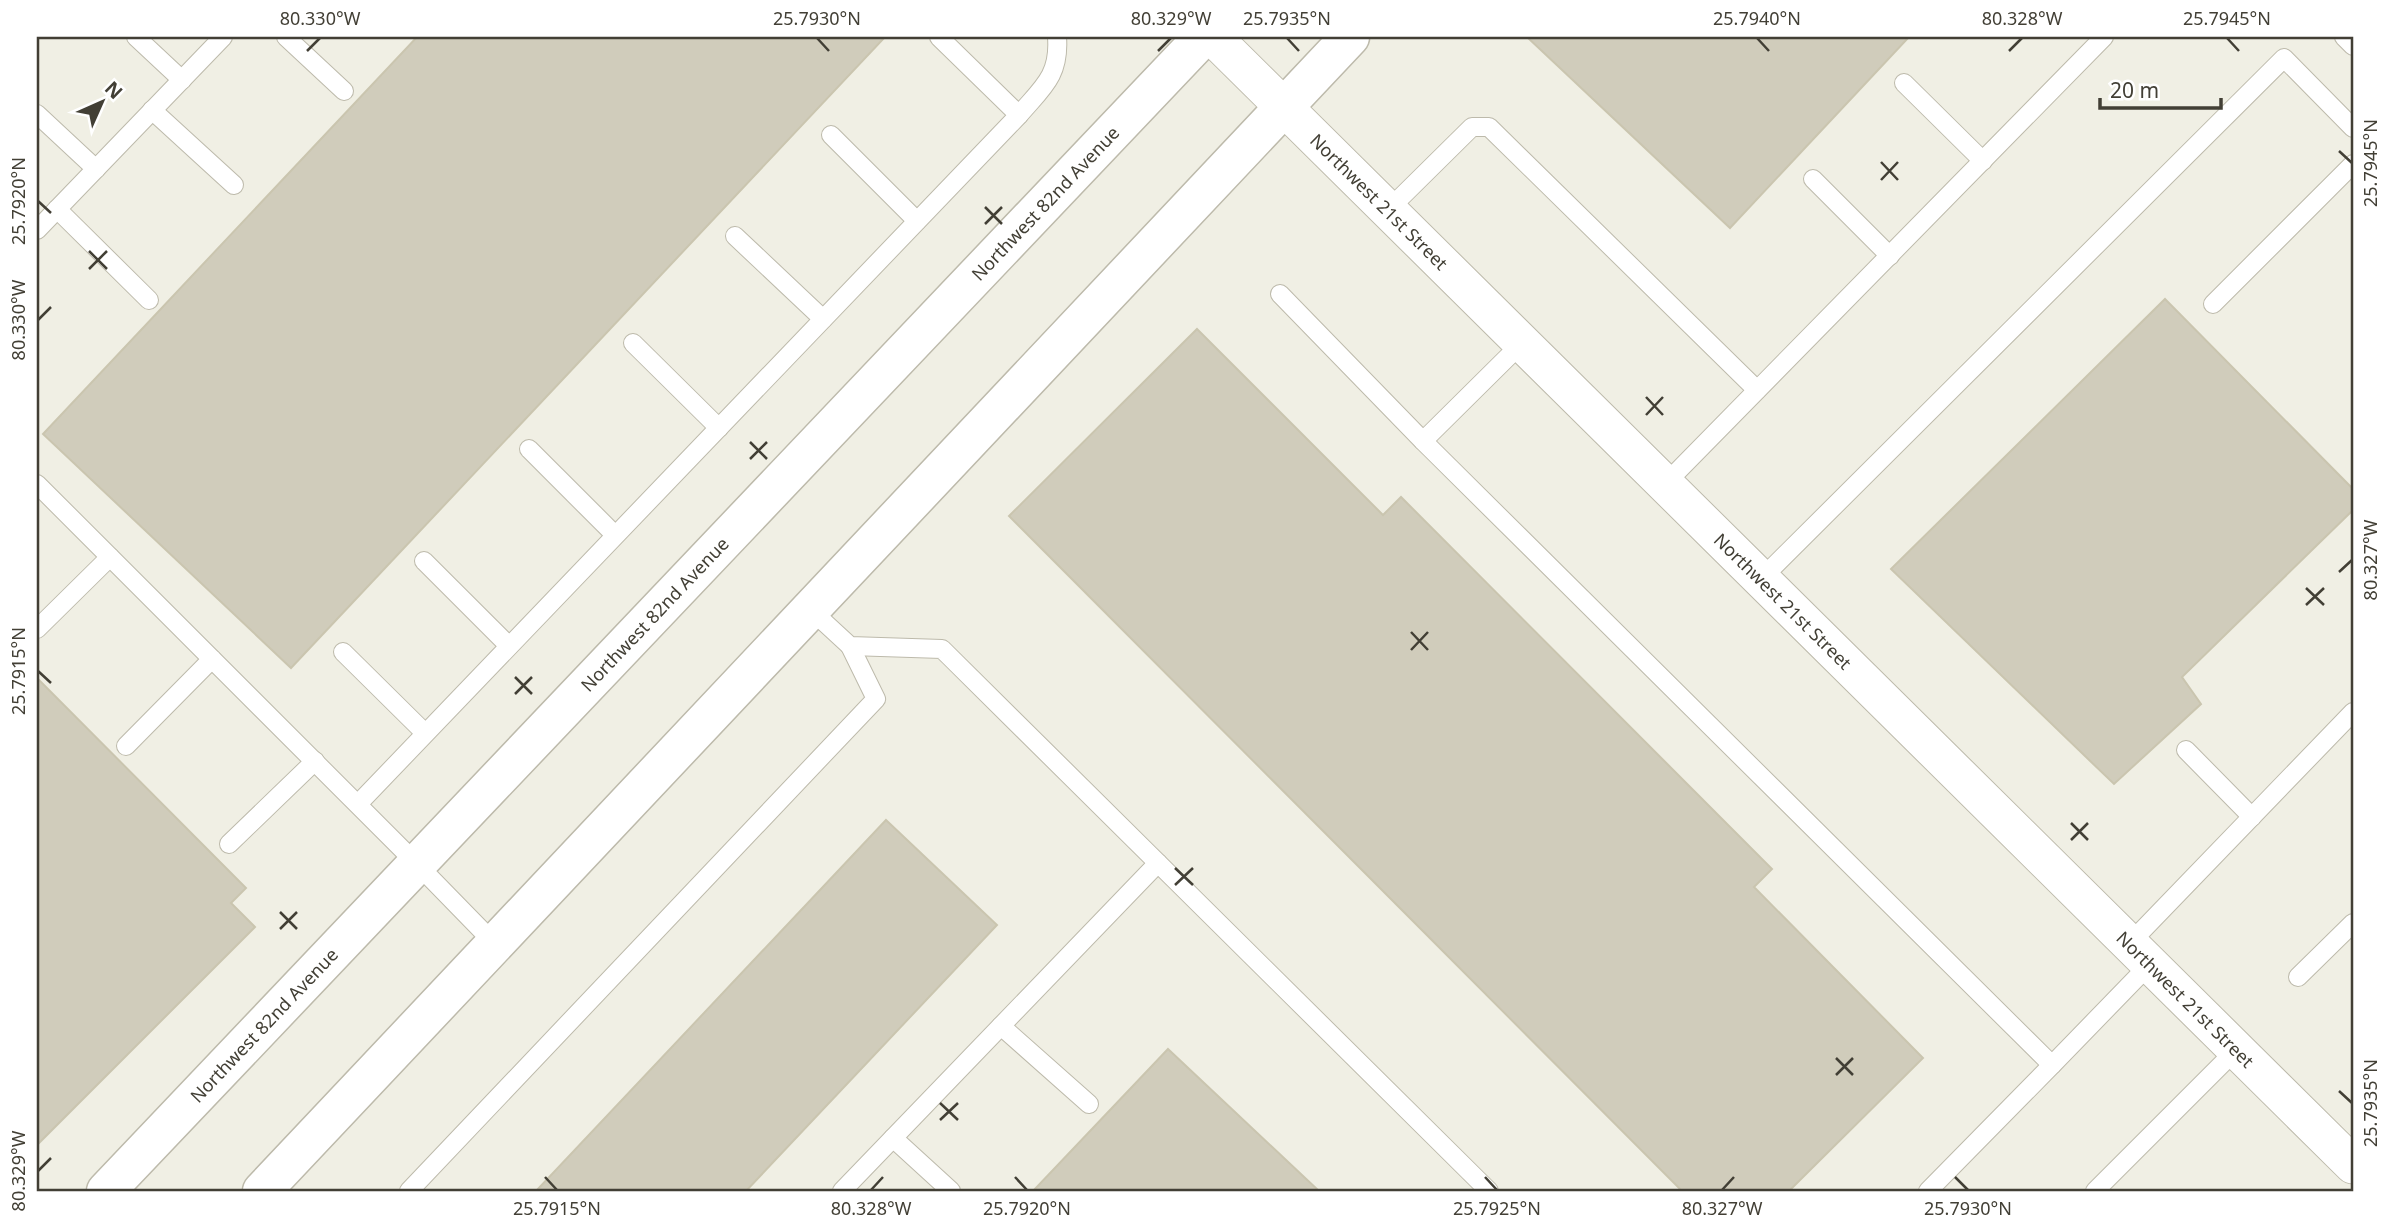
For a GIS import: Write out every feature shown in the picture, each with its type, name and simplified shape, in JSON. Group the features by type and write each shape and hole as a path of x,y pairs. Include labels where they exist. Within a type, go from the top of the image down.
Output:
{"street":[{"name":"Northwest 82nd Avenue","path":"106,1191 1203,37"},
{"name":"Northwest 21st Street","path":"1213,37 2353,1165"},
{"path":"265,1190 1350,37"}],"lane":[{"path":"136,37 182,80"},
{"path":"37,230 223,37"},
{"path":"286,37 344,91"},
{"path":"939,37 1019,115"},
{"path":"358,804 1019,115 1052,76 1058,51 1057,37"},
{"path":"1665,484 2104,37"},
{"path":"1761,579 2284,58 2353,128"},
{"path":"1904,83 1983,161"},
{"path":"152,110 234,185"},
{"path":"37,114 96,170"},
{"path":"1388,210 1472,127 1489,127 1757,390"},
{"path":"831,135 917,221"},
{"path":"2213,304 2353,164"},
{"path":"1813,179 1889,256"},
{"path":"57,209 149,300"},
{"path":"735,236 823,319"},
{"path":"1280,294 1423,441 2052,1065"},
{"path":"1423,441 1523,342"},
{"path":"633,343 719,428"},
{"path":"528,449 615,536"},
{"path":"37,484 496,945"},
{"path":"37,629 110,557"},
{"path":"424,561 509,646"},
{"path":"409,1191 876,699 850,646 811,610"},
{"path":"850,646 942,649 1489,1191"},
{"path":"343,652 425,733"},
{"path":"126,746 212,659"},
{"path":"1928,1191 2052,1065 2252,817 2353,712"},
{"path":"2186,750 2252,817"},
{"path":"229,844 315,761"},
{"path":"842,1191 1158,863"},
{"path":"2298,977 2353,923"},
{"path":"1001,1026 1089,1104"},
{"path":"2095,1191 2237,1049"},
{"path":"893,1138 951,1191"}],"building":[{"path":"417,37 885,37 291,668 43,434"},
{"path":"1527,37 1909,37 1730,228"},
{"path":"2165,299 2353,489 2353,510 2182,677 2201,704 2114,784 1891,569"},
{"path":"1197,329 1383,515 1401,497 1772,869 1754,887 1923,1058 1789,1191 1682,1191 1009,516"},
{"path":"37,678 246,888 231,903 255,927 37,1145"},
{"path":"886,820 997,925 746,1191 536,1191"},
{"path":"1168,1049 1319,1191 1033,1191"}]}
